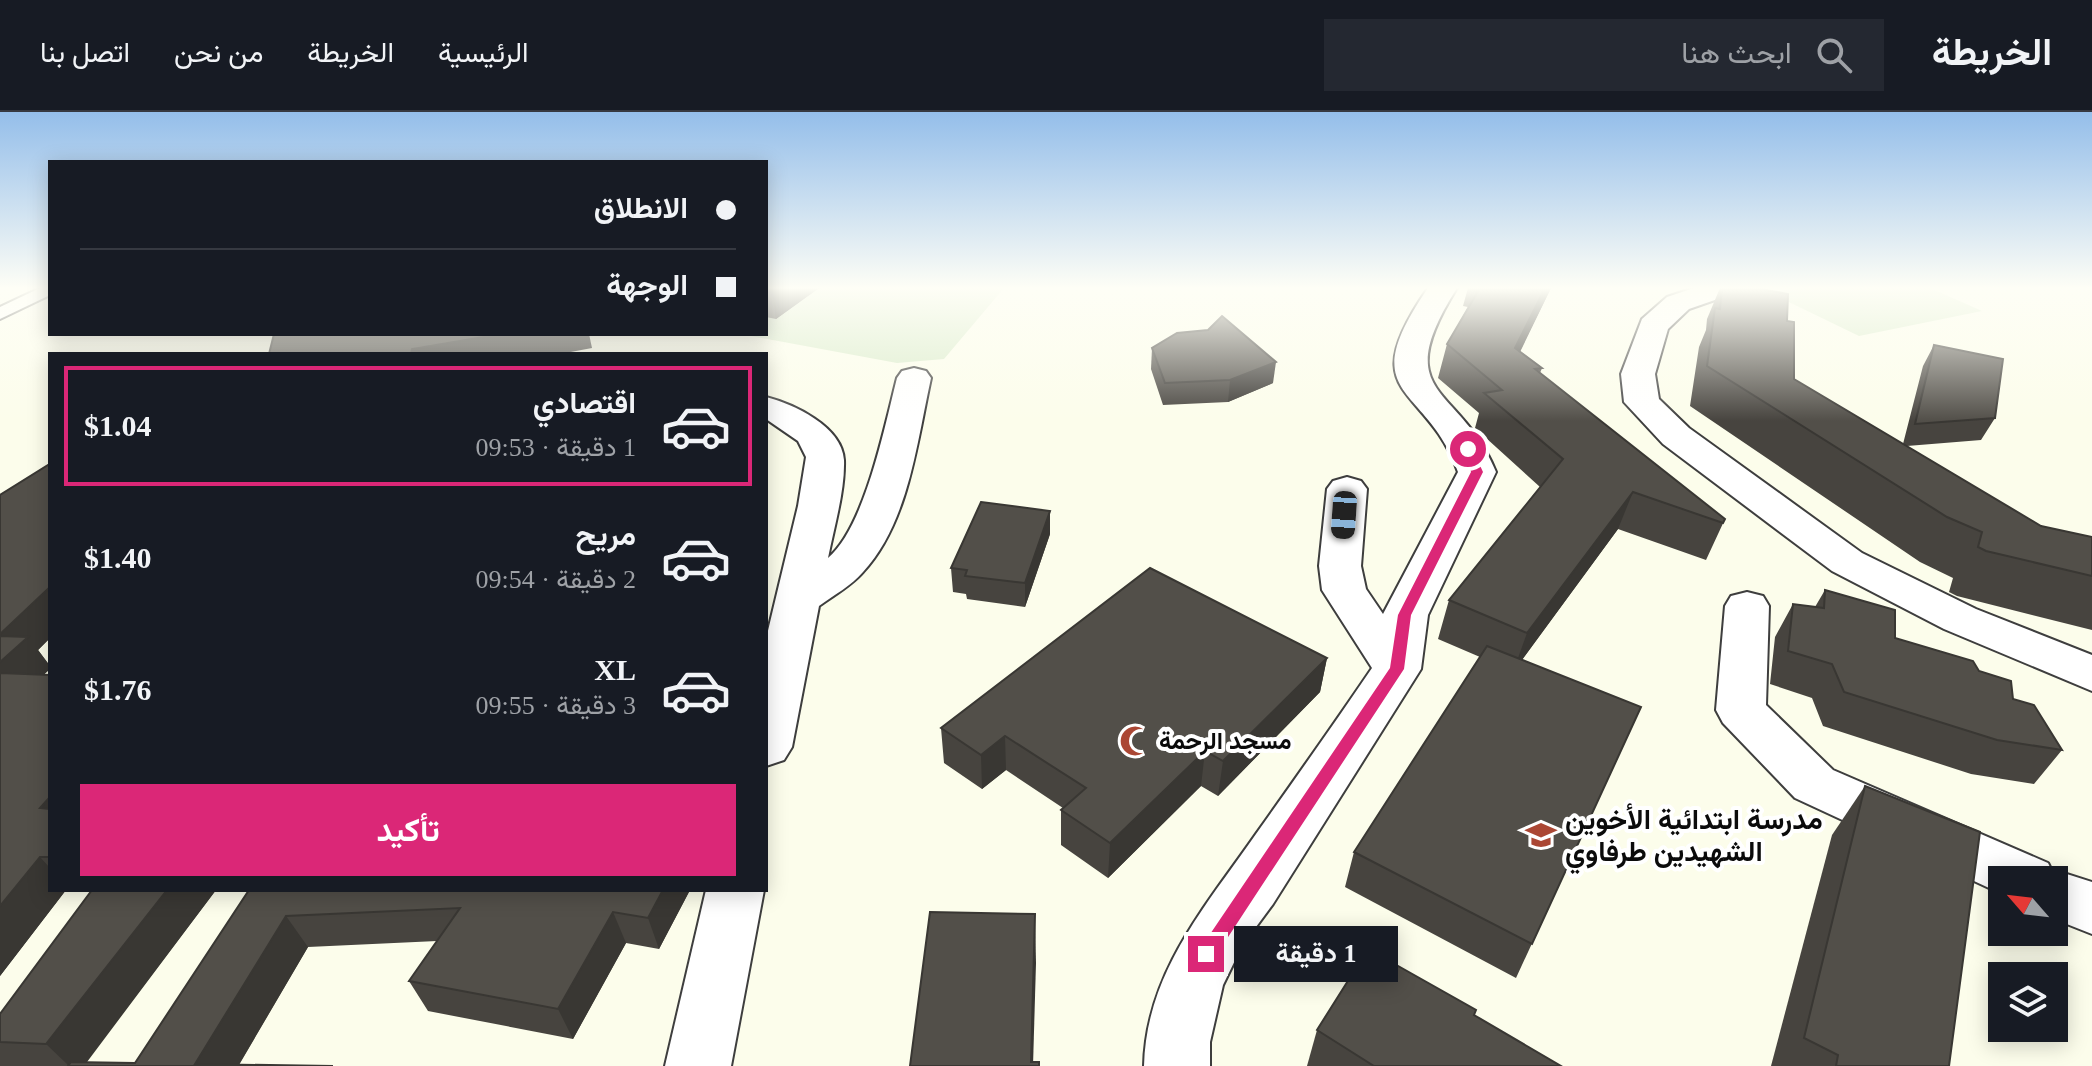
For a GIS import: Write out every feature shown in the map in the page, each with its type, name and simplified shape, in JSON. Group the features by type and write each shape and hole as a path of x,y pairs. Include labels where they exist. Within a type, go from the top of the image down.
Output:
{"street":[{"path":"1177,1066 1177,1042 1192,981 1221,928 1252,887 1397,669 1405,615 1477,472 1468,449 1422,394 1409,364 1416,333"},
{"path":"1651,333 1638,374 1642,402 1676,436 1847,562 1960,619 2092,674"},
{"path":"798,600 849,563 864,543 892,465 914,378"},
{"path":"768,409 783,413 813,435 825,457 768,738"},
{"path":"1347,489 1340,566 1344,590 1397,669"},
{"path":"1747,606 1741,710 1814,784 1997,866"},
{"path":"698,1066 735,892"},
{"path":"2068,898 2092,909"}],"green space":[{"path":"768,333 966,333 944,359 897,363 751,336 768,336"},
{"path":"1852,333 1876,333 1859,336"}],"building":[{"path":"1177,333 1241,333 1276,362 1230,380 1165,383 1152,348"},
{"path":"1454,333 1523,333 1515,348 1542,368 1535,369 1725,519 1723,523 1633,492 1527,633 1449,600 1563,459 1484,393 1502,390 1447,344"},
{"path":"1712,333 1794,333 1794,379 2041,526 2092,537 2092,576 1978,547 1982,532 1947,517 1707,366"},
{"path":"274,336 489,336 412,349 411,352 270,352"},
{"path":"1934,345 2003,359 1995,418 1915,424"},
{"path":"48,465 48,589 0,634 0,495"},
{"path":"981,502 1050,511 1025,583 965,576 967,570 951,568"},
{"name":"مسجد الرحمة","path":"1150,568 1327,658 1223,761 1205,751 1110,843 1061,810 1086,788 1005,736 981,755 941,728"},
{"path":"1825,590 1895,610 1895,638 1973,661 1979,671 2011,681 2013,699 2034,705 2062,750 1997,740 1844,692 1832,664 1788,651 1793,604 1824,608"},
{"path":"0,636 28,637 0,662"},
{"path":"1487,646 1641,707 1532,944 1354,852"},
{"path":"0,673 48,675 48,799 40,808 48,809 48,857 40,857 0,906"},
{"path":"1865,786 1980,832 1949,1066 1836,1066 1838,1055 1804,1038"},
{"path":"91,892 165,892 46,1044 0,1042 0,1014"},
{"path":"248,892 662,892 648,918 613,912 558,1009 409,981 460,908 286,916 195,1064 333,1066 68,1066 71,1062 135,1063"},
{"path":"930,912 1035,914 1031,1062 1039,1062 1039,1066 910,1066"},
{"path":"1368,949 1476,1010 1474,1015 1561,1066 1374,1066 1317,1030"}],"place":[{"name":"مسجد الرحمة","path":"1135,741"},
{"name":"مدرسة ابتدائية الأخوين الشهيدين طرفاوي","path":"1541,835"}],"route":[{"path":"1206,954 1397,669 1405,615 1477,472 1468,449"}]}
